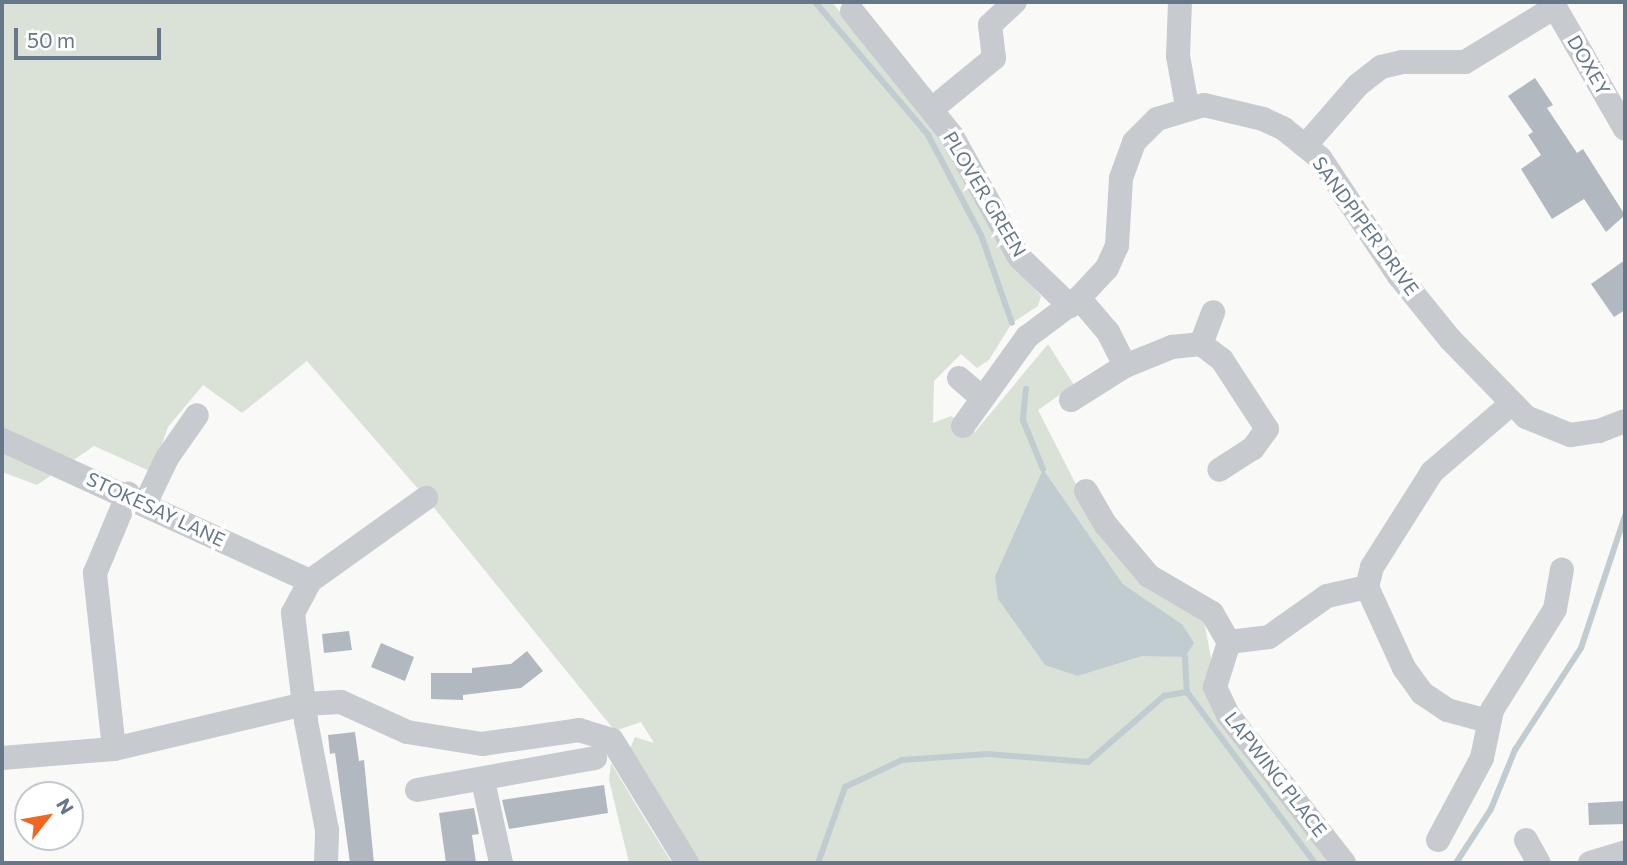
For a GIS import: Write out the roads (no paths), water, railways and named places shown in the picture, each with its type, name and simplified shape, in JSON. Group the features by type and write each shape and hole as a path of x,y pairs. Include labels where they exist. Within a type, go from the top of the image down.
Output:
{"street":[{"path":"932,109 994,58 990,25 1015,2"},
{"path":"1180,2 1178,56 1187,106"},
{"path":"1305,146 1358,85 1381,68 1402,62 1465,62 1553,4"},
{"name":"DOXEY","path":"1553,4 1625,129"},
{"name":"PLOVER GREEN","path":"852,11 932,109 974,173 1011,245 1108,332 1117,371"},
{"name":"SANDPIPER DRIVE","path":"963,426 981,397 1027,337 1074,302 1107,268 1117,246 1121,178 1134,142 1157,119 1187,106 1240,110 1284,129 1320,158 1399,276 1511,404 1540,426 1570,435 1599,431 1625,421"},
{"path":"1201,344 1213,312"},
{"path":"1071,400 1117,371 1172,347 1201,344 1222,360 1266,429 1252,448 1219,470"},
{"path":"959,378 981,397"},
{"path":"1488,721 1447,710 1422,693 1404,668 1367,587 1372,567 1432,472 1511,404"},
{"path":"114,749 95,573 137,498 197,415"},
{"name":"STOKESAY LANE","path":"2,440 137,498 310,581"},
{"path":"1086,491 1106,525 1149,576 1212,613 1229,642 1269,637 1327,596 1367,587"},
{"path":"326,863 327,830 304,704 293,613 310,581 426,498"},
{"path":"1438,840 1482,758 1488,721 1555,609 1562,570"},
{"name":"LAPWING PLACE","path":"1229,642 1215,687 1228,715 1344,863"},
{"path":"2,758 114,749 304,704 341,702 407,732 482,744 579,730 612,740 687,863"},
{"path":"417,790 482,781 595,758"},
{"path":"482,781 501,863"},
{"path":"1526,840 1539,863"},
{"path":"1590,863 1625,852"}],"waterway":[{"path":"815,2 928,135 981,235 1012,323"},
{"path":"1026,389 1023,420 1043,469"},
{"path":"1456,863 1491,809 1515,750 1581,648 1625,516"},
{"path":"1185,657 1187,692 1315,863"},
{"path":"818,863 845,787 902,760 988,754 1088,762 1164,696 1187,692"}]}
